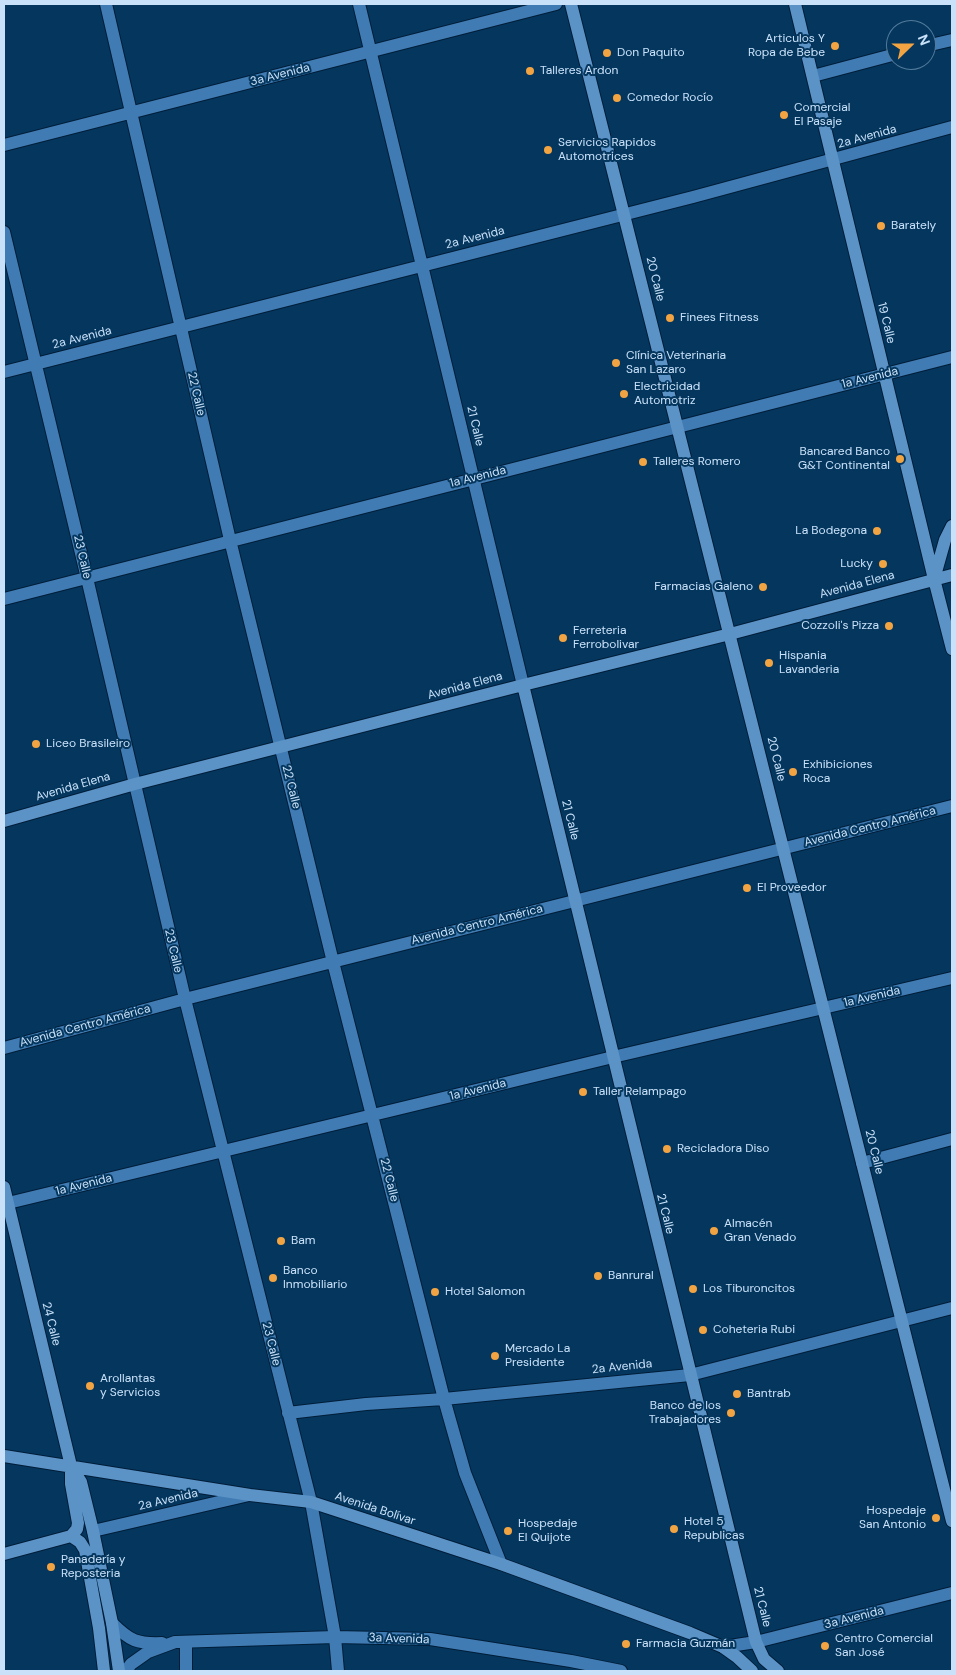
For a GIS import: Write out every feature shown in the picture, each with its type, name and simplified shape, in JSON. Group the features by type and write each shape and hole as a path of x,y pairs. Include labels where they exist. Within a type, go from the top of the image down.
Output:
{"main road":[{"name":"20 Calle","path":"571,4 952,1521"},
{"name":"19 Calle","path":"795,4 952,648"},
{"path":"934,579 945,540 952,526"},
{"name":"Avenida Elena","path":"4,821 134,784 730,634 952,575"},
{"name":"21 Calle","path":"523,685 756,1642"},
{"name":"24 Calle","path":"4,1187 6,1204 71,1466 71,1484 78,1523 77,1529 71,1536"},
{"name":"Avenida Bolívar","path":"4,1456 250,1495 311,1502 501,1564 690,1633 723,1647 752,1671"},
{"name":"24 Calle","path":"71,1466 81,1482 93,1531 112,1623 119,1671"},
{"path":"4,1554 71,1536 80,1542 85,1550 104,1671"},
{"path":"756,1642 764,1659 778,1671"}],"street":[{"name":"22 Calle","path":"106,4 230,540 333,962 444,1399 465,1473 501,1564"},
{"name":"21 Calle","path":"359,4 523,685"},
{"name":"3a Avenida","path":"4,145 556,4"},
{"path":"936,44 952,40"},
{"path":"813,76 886,57"},
{"name":"2a Avenida","path":"4,372 625,215 952,127"},
{"name":"23 Calle","path":"4,232 87,578 184,999 311,1502 335,1637 338,1671"},
{"name":"1a Avenida","path":"4,599 952,357"},
{"name":"Avenida Centro América","path":"4,1048 184,999 952,806"},
{"name":"1a Avenida","path":"6,1204 613,1057 952,978"},
{"path":"862,1163 952,1139"},
{"name":"2a Avenida","path":"288,1412 444,1399 690,1374 952,1308"},
{"name":"2a Avenida","path":"93,1531 250,1495"},
{"name":"3a Avenida","path":"756,1642 952,1593"},
{"name":"3a Avenida","path":"112,1623 130,1639 137,1642 335,1637 430,1639 571,1661 621,1671"},
{"name":"3a Avenida","path":"126,1671 136,1660 148,1652 180,1642"},
{"path":"180,1642 186,1671"},
{"path":"723,1647 756,1642"}],"place":[{"name":"Articulos Y Ropa de Bebe","path":"835,46"},
{"name":"Don Paquito","path":"607,53"},
{"name":"Talleres Ardon","path":"530,71"},
{"name":"Comedor Rocío","path":"617,98"},
{"name":"Comercial El Pasaje","path":"784,115"},
{"name":"Servicios Rapidos Automotrices","path":"548,150"},
{"name":"Barately","path":"881,226"},
{"name":"Finees Fitness","path":"670,318"},
{"name":"Clínica Veterinaria San Lazaro","path":"616,363"},
{"name":"Electricidad Automotriz","path":"624,394"},
{"name":"Bancared Banco G&T Continental","path":"900,459"},
{"name":"Talleres Romero","path":"643,462"},
{"name":"La Bodegona","path":"877,531"},
{"name":"Lucky","path":"883,564"},
{"name":"Farmacias Galeno","path":"763,587"},
{"name":"Cozzoli's Pizza","path":"889,626"},
{"name":"Ferreteria Ferrobolivar","path":"563,638"},
{"name":"Hispania Lavanderia","path":"769,663"},
{"name":"Liceo Brasileiro","path":"36,744"},
{"name":"Exhibiciones Roca","path":"793,772"},
{"name":"El Proveedor","path":"747,888"},
{"name":"Taller Relampago","path":"583,1092"},
{"name":"Recicladora Diso","path":"667,1149"},
{"name":"Almacén Gran Venado","path":"714,1231"},
{"name":"Bam","path":"281,1241"},
{"name":"Banrural","path":"598,1276"},
{"name":"Banco Inmobiliario","path":"273,1278"},
{"name":"Los Tiburoncitos","path":"693,1289"},
{"name":"Hotel Salomon","path":"435,1292"},
{"name":"Coheteria Rubi","path":"703,1330"},
{"name":"Mercado La Presidente","path":"495,1356"},
{"name":"Arollantas y Servicios","path":"90,1386"},
{"name":"Bantrab","path":"737,1394"},
{"name":"Banco de los Trabajadores","path":"731,1413"},
{"name":"Hospedaje San Antonio","path":"936,1518"},
{"name":"Hotel 5 Republicas","path":"674,1529"},
{"name":"Hospedaje El Quijote","path":"508,1531"},
{"name":"Panadería y Reposteria","path":"51,1567"},
{"name":"Farmacia Guzmán","path":"626,1644"},
{"name":"Centro Comercial San José","path":"825,1646"}]}
